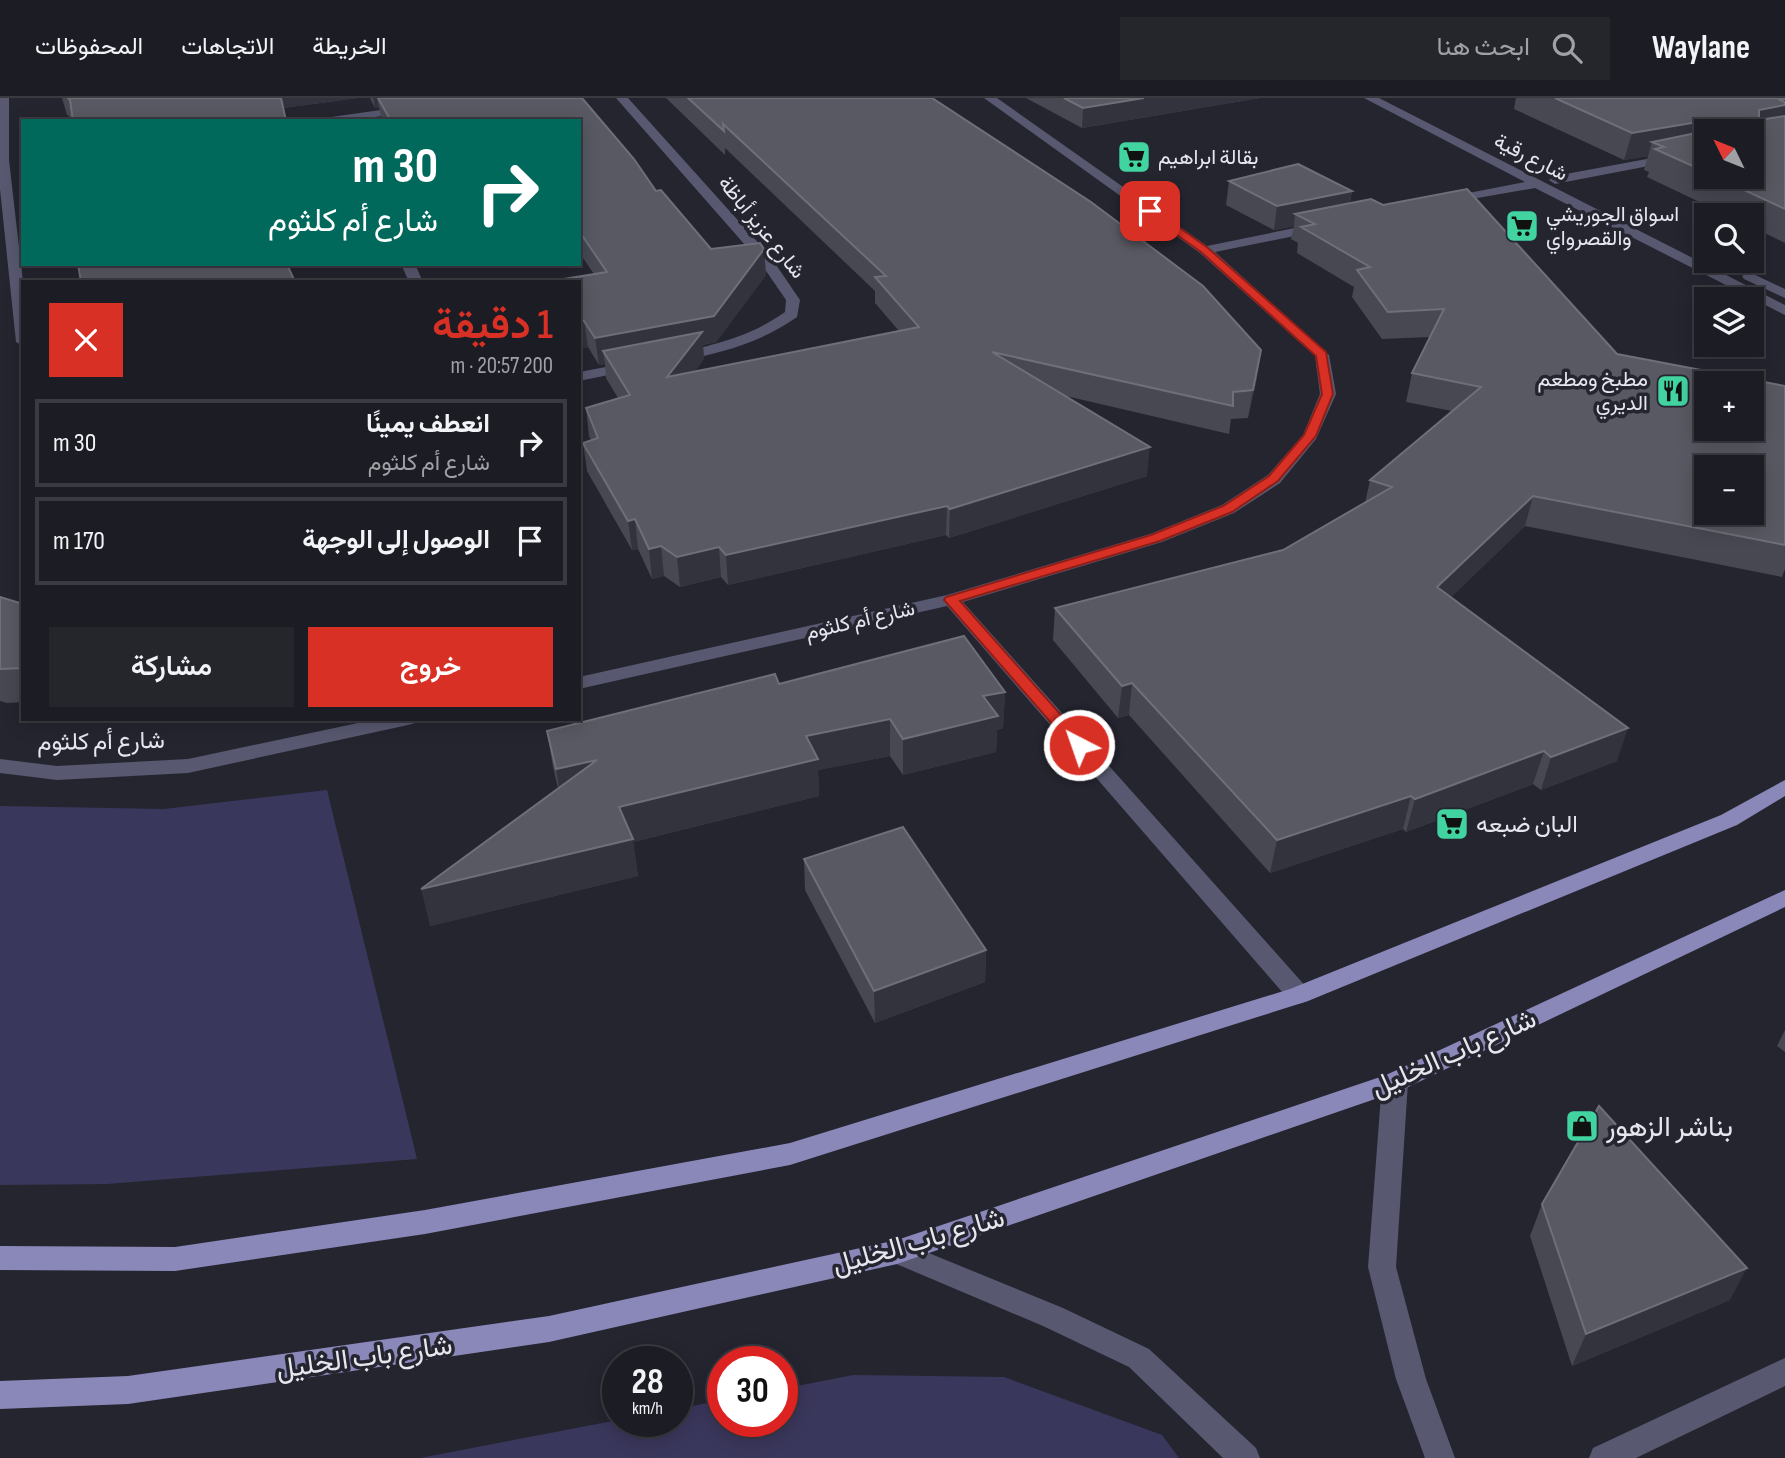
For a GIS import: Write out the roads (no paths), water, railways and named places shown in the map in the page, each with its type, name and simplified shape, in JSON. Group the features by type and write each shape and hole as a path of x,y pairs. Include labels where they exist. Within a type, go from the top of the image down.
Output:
{"main road":[{"path":"0,1258 175,1259 425,1222 790,1154 1299,995 1729,820 1785,786"},
{"name":"شارع باب الخليل","path":"0,1395 128,1390 549,1329 897,1252 1395,1082 1785,898"}],"street":[{"path":"3,98 5,159 21,322"},
{"name":"شارع عزيز أباظة","path":"581,377 740,345 771,330 792,314 793,300 765,259 622,98"},
{"name":"شارع أم كلثوم","path":"581,683 951,600 1156,538 1228,509 1274,479 1310,436 1328,394 1322,355 1205,250 990,98"},
{"name":"شارع رقية","path":"1370,98 1785,311"},
{"name":"شارع رقية","path":"1394,98 1694,249"},
{"path":"345,119 421,107"},
{"path":"1555,180 1694,153"},
{"path":"1429,205 1536,184"},
{"path":"1205,250 1336,223"},
{"path":"1742,273 1785,294"},
{"path":"951,600 1299,995"},
{"name":"شارع أم كلثوم","path":"0,766 57,773 188,766 399,721"},
{"path":"1395,1082 1382,1267 1411,1379 1440,1458"},
{"path":"897,1252 1054,1317 1139,1358 1245,1458"},
{"path":"1604,1458 1785,1371"}],"place":[{"name":"بقالة ابراهيم","path":"1134,157"},
{"name":"اسواق الجوريشي والقصرواي","path":"1522,226"},
{"name":"مطبخ ومطعم الديري","path":"1673,391"},
{"name":"البان ضبعه","path":"1452,824"},
{"name":"بناشر الزهور","path":"1582,1126"}]}
